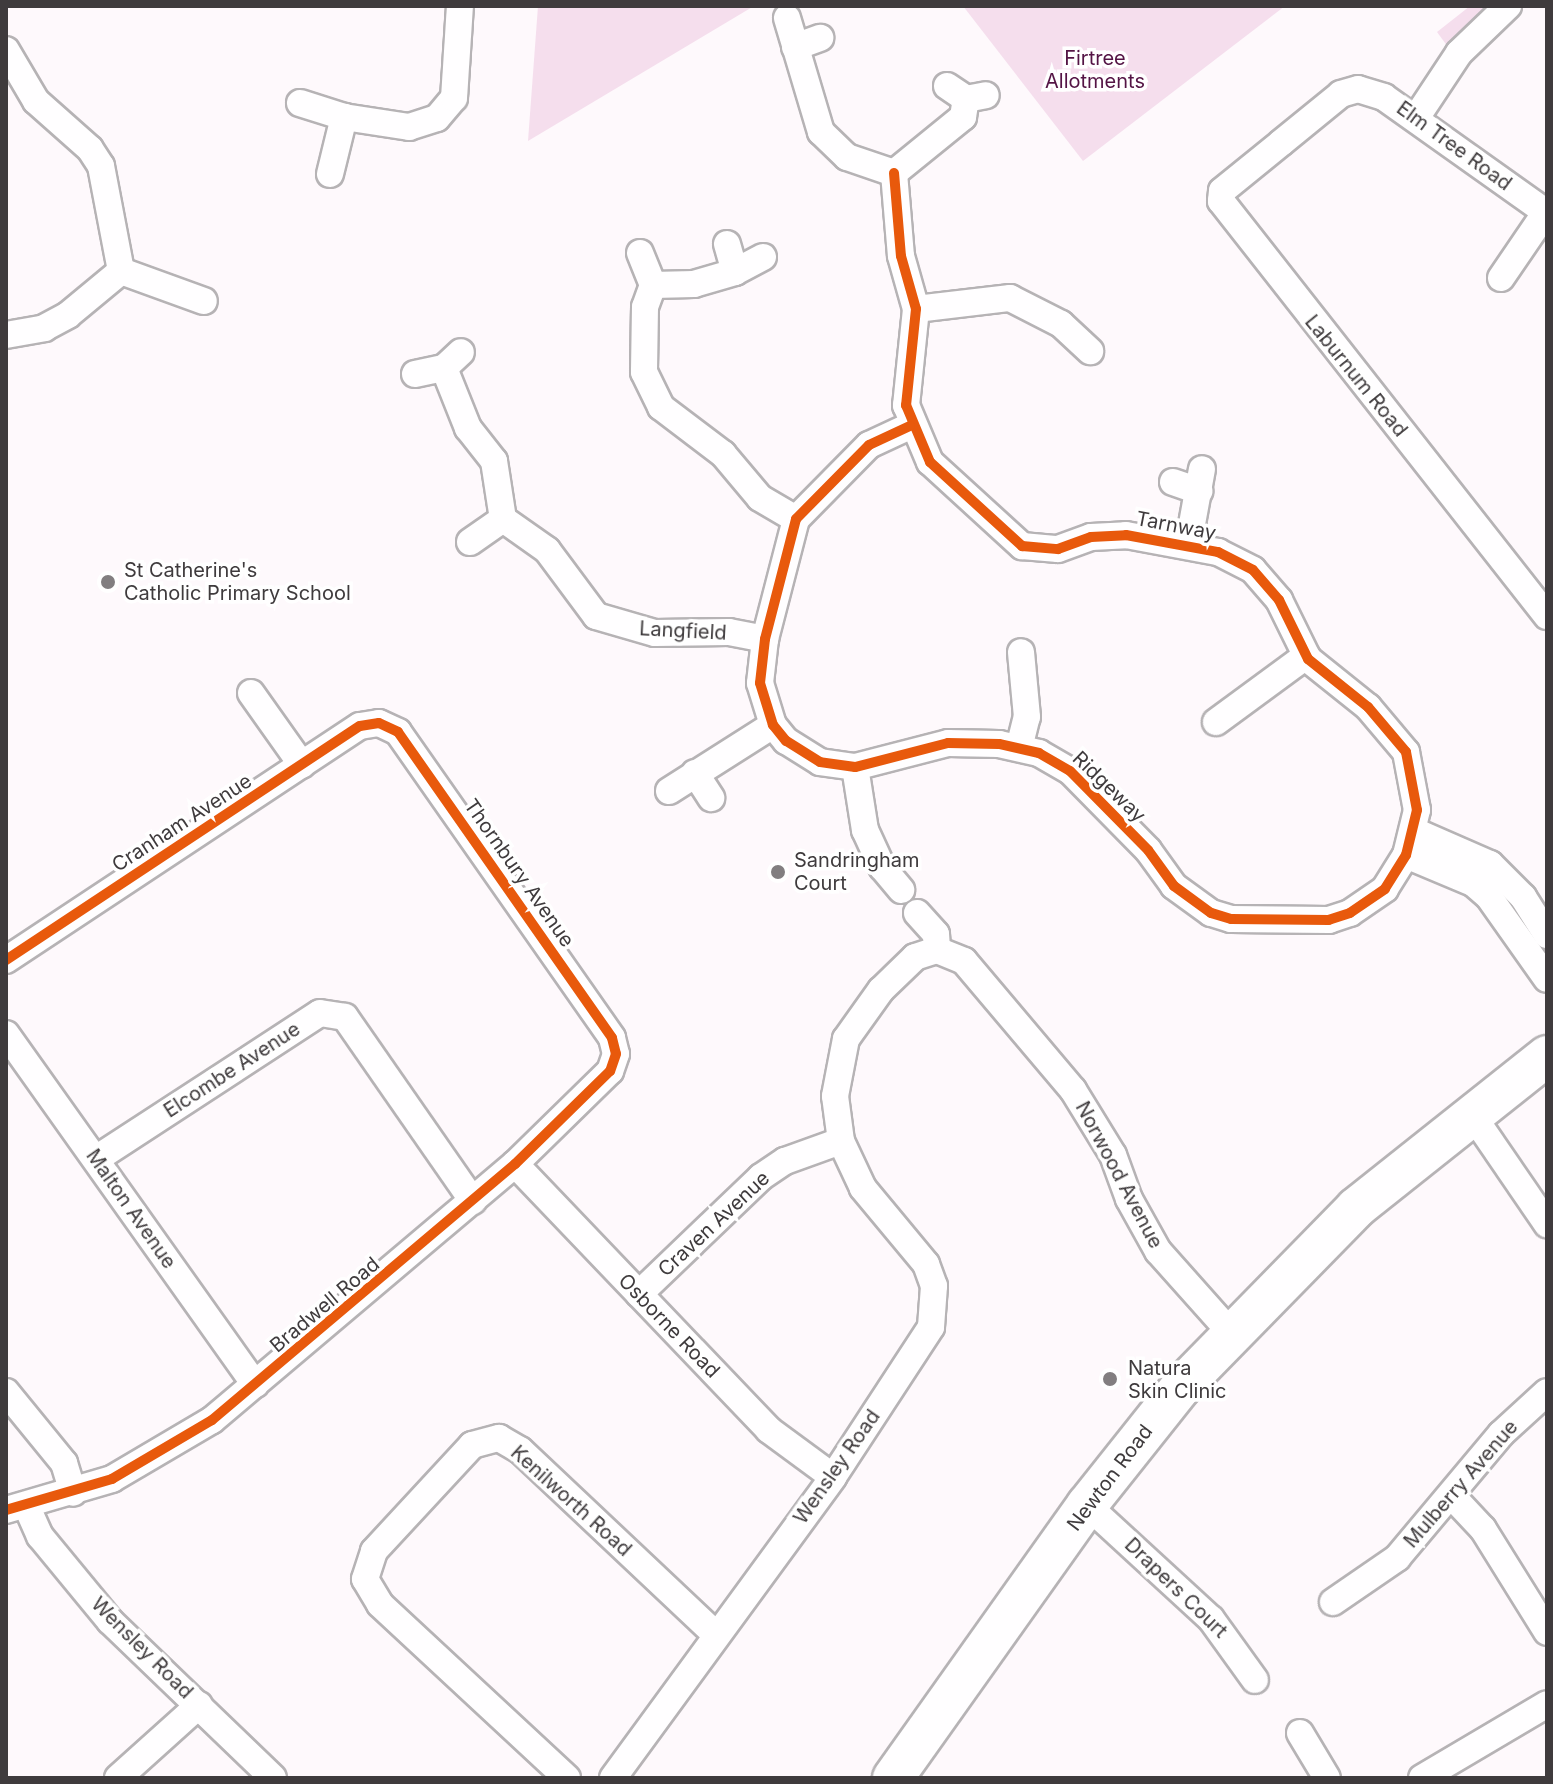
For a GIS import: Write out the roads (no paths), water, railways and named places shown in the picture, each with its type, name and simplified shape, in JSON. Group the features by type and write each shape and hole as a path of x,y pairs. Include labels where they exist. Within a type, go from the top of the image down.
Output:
{"main road":[{"name":"Newton Road","path":"893,1778 1087,1505 1231,1333 1356,1208 1471,1113 1547,1056"}],"street":[{"path":"300,103 344,117 409,127 437,118 454,98 460,6"},
{"path":"1416,118 1459,53 1507,7"},
{"path":"787,18 808,42 814,114 831,146 894,173 963,117 966,93"},
{"path":"6,50 43,110 77,136 101,166 121,271"},
{"name":"Elm Tree Road","path":"1281,143 1341,94 1358,89 1384,97 1546,212 1501,278"},
{"path":"330,174 344,117"},
{"name":"Laburnum Road","path":"1281,143 1222,191 1224,210 1547,616"},
{"name":"Tarnway","path":"894,173 901,256 916,309 905,383 910,426 930,462 1022,546 1058,549 1109,534 1218,552 1253,570 1279,600 1306,656 1368,707 1406,752 1416,791 1410,843"},
{"path":"727,244 735,272"},
{"path":"640,253 653,285 645,307 642,351 650,390 670,416 723,454 760,498 796,519"},
{"path":"653,285 694,284 735,272 763,257"},
{"path":"121,271 188,300"},
{"path":"6,335 44,328 68,315 121,271"},
{"path":"916,309 1010,298 1069,316 1090,351"},
{"path":"415,374 452,360 468,428 494,461 503,519 470,542"},
{"path":"901,890 882,867 865,830 855,767 802,753 773,725 760,683 765,639 796,519 869,445 910,426"},
{"name":"Tarnway","path":"1173,482 1201,480 1188,546"},
{"name":"Langfield","path":"503,519 547,550 582,603 613,625 655,633 729,632 765,639"},
{"path":"1019,748 1027,717 1012,681 1021,652"},
{"path":"1216,722 1234,699 1306,656"},
{"path":"251,693 302,765"},
{"name":"Cranham Avenue","path":"6,960 360,726 379,723"},
{"name":"Thornbury Avenue","path":"379,723 398,732 612,1038 616,1054"},
{"path":"669,791 773,725"},
{"name":"Ridgeway","path":"855,767 934,745 1019,748 1070,771 1148,850 1174,886 1211,913 1231,919 1272,923 1350,913 1385,889 1410,843"},
{"path":"695,773 711,798"},
{"path":"1410,843 1490,864 1523,897 1547,935"},
{"path":"1410,843 1473,883 1489,897 1547,979"},
{"path":"841,1141 835,1096 846,1039 881,990 915,957 937,950 936,934 917,913"},
{"name":"Norwood Avenue","path":"937,950 964,961 1073,1090 1113,1155 1129,1199 1158,1251 1231,1333"},
{"name":"Elcombe Avenue","path":"96,1159 320,1013 345,1017 473,1201"},
{"name":"Malton Avenue","path":"6,1034 255,1385"},
{"name":"Bradwell Road","path":"17,1508 73,1493 156,1454 255,1385 515,1164 610,1071 616,1054"},
{"path":"1471,1113 1547,1224"},
{"name":"Craven Avenue","path":"639,1294 761,1177 785,1161 841,1141"},
{"name":"Wensley Road","path":"613,1778 833,1477 931,1327 935,1308 926,1264 863,1188 841,1141"},
{"name":"Osborne Road","path":"515,1164 769,1430 833,1477"},
{"path":"6,1392 64,1463 73,1493"},
{"name":"Mulberry Avenue","path":"1333,1602 1397,1558 1501,1434 1547,1392"},
{"name":"Kenilworth Road","path":"567,1778 380,1604 365,1579 374,1551 472,1445 499,1438 520,1450 716,1635"},
{"path":"1452,1496 1483,1529 1547,1632"},
{"name":"Drapers Court","path":"1087,1505 1211,1619 1255,1680"},
{"name":"Wensley Road","path":"17,1508 110,1621 273,1778"},
{"path":"1422,1778 1547,1704"},
{"path":"118,1778 199,1705"},
{"path":"1300,1733 1327,1778"}],"place":[{"name":"St Catherine's Catholic Primary School","path":"108,582"},
{"name":"Sandringham Court","path":"778,872"},
{"name":"Natura Skin Clinic","path":"1110,1379"}],"park label":[{"name":"Firtree Allotments","path":"1095,70"}]}
